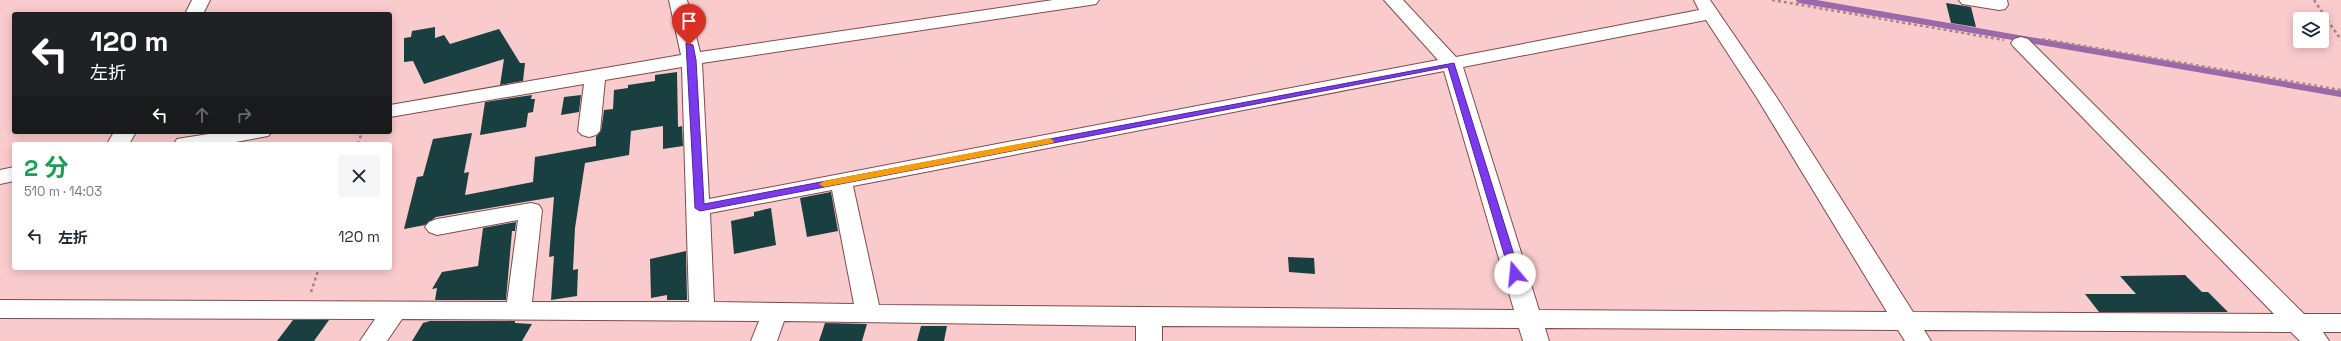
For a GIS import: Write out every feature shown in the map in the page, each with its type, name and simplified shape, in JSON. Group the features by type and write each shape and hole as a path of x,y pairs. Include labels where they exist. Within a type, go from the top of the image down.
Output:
{"street":[{"path":"195,12 201,0"},
{"path":"678,0 692,60 700,208 702,311"},
{"path":"392,111 692,60 1090,0"},
{"path":"1392,0 1452,64 1532,330"},
{"path":"1968,0 1999,5 1998,0"},
{"path":"700,208 1452,64 1706,7 1767,98 1911,331"},
{"path":"2021,43 2316,341"},
{"path":"589,131 594,76"},
{"path":"198,142 248,134"},
{"path":"0,177 12,174"},
{"path":"841,181 868,313"},
{"path":"437,227 531,210 518,310"},
{"path":"0,309 518,310 868,313 1149,329 1911,331 2296,322 2341,323"},
{"path":"373,341 395,310"},
{"path":"764,341 775,312"}],"path":[{"path":"1772,0 2021,43 2018,34 2341,90"},
{"path":"2314,0 2341,40"},
{"path":"306,310 318,270"}],"building":[{"path":"1946,3 1971,7 1976,27 1951,23"},
{"path":"435,27 435,38 444,35 450,44 499,29 520,63 525,63 523,81 500,85 504,59 424,84 413,61 404,62 404,38 411,37 412,31"},
{"path":"677,72 678,127 682,126 683,146 663,149 663,126 631,131 629,155 585,163 575,228 573,270 578,269 577,296 551,300 554,256 549,257 554,197 436,217 425,225 404,229 417,177 423,176 433,139 472,133 464,173 469,172 465,195 533,182 535,157 596,146 596,137 601,131 604,110 613,109 614,90 628,88 628,85 655,81 655,75"},
{"path":"532,95 531,99 535,99 533,112 528,113 526,127 480,135 485,102"},
{"path":"581,95 579,112 561,115 564,97"},
{"path":"831,192 838,231 807,237 800,198"},
{"path":"771,208 776,245 734,254 731,221 754,216 754,212"},
{"path":"516,222 515,231 512,231 506,300 435,300 437,288 432,289 442,272 478,266 483,228"},
{"path":"686,251 687,300 667,300 667,295 651,298 650,259"},
{"path":"1288,257 1314,258 1315,274 1289,272"},
{"path":"2185,275 2202,292 2208,292 2228,312 2099,312 2085,294 2136,294 2120,276"},
{"path":"293,320 329,320 314,341 277,341"},
{"path":"430,321 515,321 515,323 532,324 522,341 412,341 423,323"},
{"path":"825,323 867,324 862,341 819,341"},
{"path":"921,326 947,326 944,341 917,341"}],"waterway":[{"path":"1799,0 2341,94"}],"slow traffic":[{"path":"824,184 1050,141"}],"route":[{"path":"689,45 692,60 700,208 1452,64 1515,274"}]}
